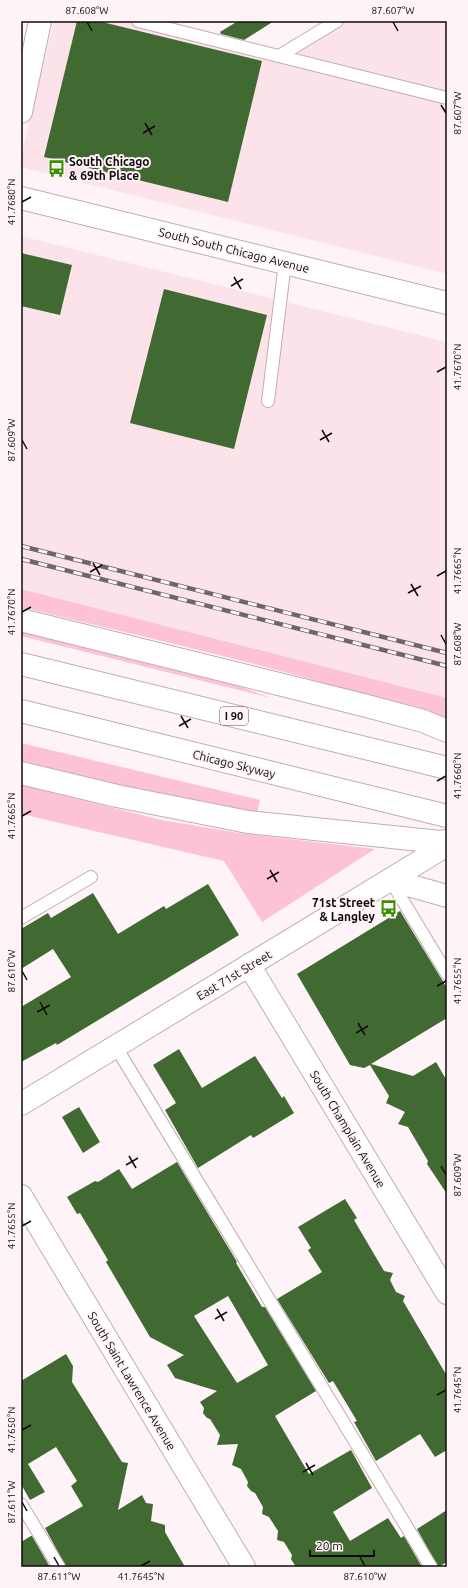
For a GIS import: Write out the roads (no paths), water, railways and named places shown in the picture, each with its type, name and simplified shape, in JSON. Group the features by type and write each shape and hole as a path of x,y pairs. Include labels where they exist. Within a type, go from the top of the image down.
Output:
{"main road":[{"path":"21,112 40,21"},
{"name":"South South Chicago Avenue","path":"21,198 447,302"},
{"path":"21,620 363,705 423,721 447,731"},
{"name":"I 90","path":"21,664 447,768"},
{"name":"Chicago Skyway","path":"21,711 439,814"},
{"path":"21,773 117,796 248,822 440,842 447,841"},
{"name":"East 71st Street","path":"21,1104 447,845"},
{"path":"390,880 447,896"},
{"name":"South Champlain Avenue","path":"249,965 447,1293"},
{"name":"South Saint Lawrence Avenue","path":"21,1196 244,1567"}],"lane":[{"path":"138,21 447,98"},
{"path":"279,56 337,21"},
{"path":"268,401 285,263"},
{"path":"21,918 91,877"},
{"path":"390,880 447,974"},
{"path":"116,1047 431,1567"},
{"path":"21,1504 59,1567"}],"railway":[{"path":"21,546 447,653"},
{"path":"21,559 447,666"}],"place":[{"name":"South Chicago & 69th Place","path":"56,168"},
{"name":"71st Street & Langley","path":"388,909"}]}
